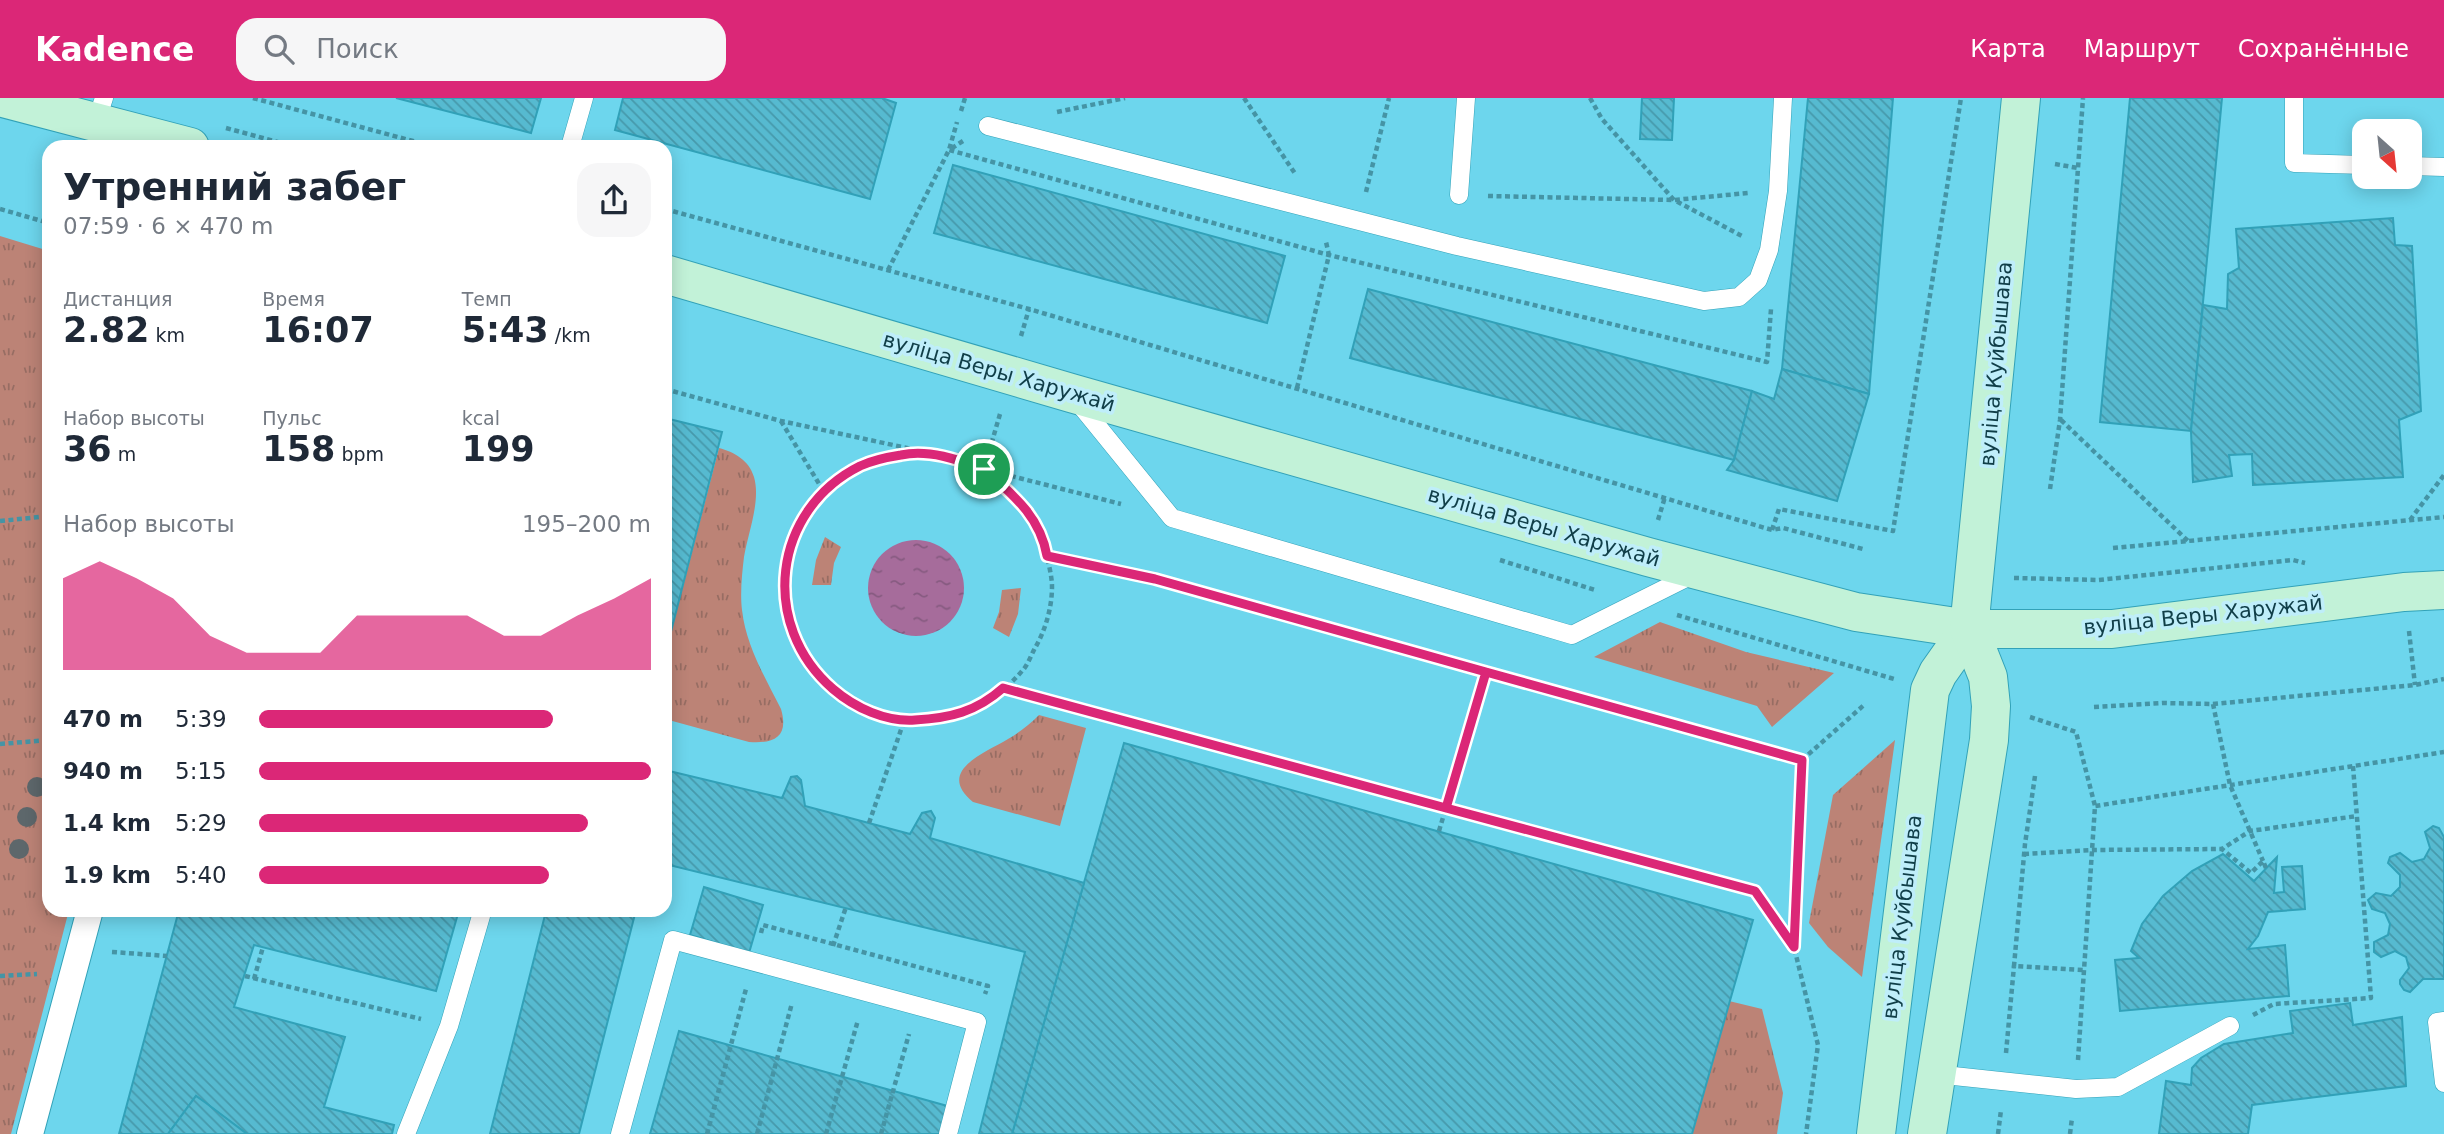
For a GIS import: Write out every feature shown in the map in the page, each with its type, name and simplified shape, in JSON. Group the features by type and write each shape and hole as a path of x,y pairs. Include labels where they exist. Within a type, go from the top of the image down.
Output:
{"main road":[{"path":"3,98 100,110 173,140"},
{"name":"вуліца Куйбышава","path":"1927,1134 1989,740 1991,706 1988,677 1969,629 2021,98"},
{"name":"вуліца Веры Харужай","path":"672,276 1071,393 1700,571 1856,612 1969,629 2112,629 2404,592 2444,590"},
{"name":"вуліца Куйбышава","path":"1876,1134 1930,690 1938,673 1969,629"}],"street":[{"path":"30,1134 88,917"}],"lane":[{"path":"572,140 584,98"},
{"path":"1459,195 1466,98"},
{"path":"988,126 1457,246 1704,300 1739,297 1758,280 1769,250 1778,191 1783,98"},
{"path":"2294,98 2294,163 2352,165"},
{"path":"2422,166 2444,167"},
{"path":"1071,393 1172,518 1572,635 1700,571"},
{"path":"406,1134 449,1026 481,917"},
{"path":"621,1134 673,940 977,1022 948,1134"},
{"path":"2444,1021 2437,1022 2444,1083"},
{"path":"1935,1074 2076,1089 2118,1087 2230,1026"}],"path":[{"path":"253,98 409,140"},
{"path":"888,270 949,150 965,98"},
{"path":"1359,222 1389,98"},
{"path":"1590,98 1602,119 1674,200 1769,250"},
{"path":"1772,530 1779,509 1893,531 1961,98"},
{"path":"2050,489 2060,420 2083,98"},
{"path":"1459,195 1674,200 1778,191"},
{"path":"0,209 42,221"},
{"path":"672,211 1029,309 1772,530 1783,528 1863,549"},
{"path":"1297,388 1329,255"},
{"path":"1021,336 1029,309"},
{"path":"672,391 780,421 948,457 984,469 1172,518"},
{"path":"984,469 1000,414"},
{"path":"2060,420 2188,541"},
{"path":"780,421 824,492"},
{"path":"948,457 904,454 860,466 824,492 798,528 785,569 785,607 796,643 816,675 845,700 873,714 904,721 948,718 989,700 1023,671 1044,631 1052,587 1045,543 1023,504 984,469"},
{"path":"2409,520 2444,475"},
{"path":"0,521 42,517"},
{"path":"2113,548 2444,517"},
{"path":"1047,556 1155,579 1802,760"},
{"path":"2404,592 2415,685"},
{"path":"1439,831 1486,672"},
{"path":"2094,707 2164,703 2213,704 2444,680"},
{"path":"1003,688 1755,891 1794,947"},
{"path":"2213,704 2230,785 2266,868"},
{"path":"1806,1134 1818,1045 1794,947 1802,760 1864,705"},
{"path":"2035,718 2076,732 2095,806 2076,1089 2070,1134"},
{"path":"869,823 904,721"},
{"path":"0,744 42,741"},
{"path":"2095,806 2444,752"},
{"path":"2230,1026 2274,1004 2371,998 2353,766"},
{"path":"2035,776 2024,854 2014,966 2084,970"},
{"path":"2024,854 2092,850 2222,849 2250,831 2357,817"},
{"path":"2222,849 2251,873 2263,861"},
{"path":"822,981 846,907"},
{"path":"757,1134 812,938"},
{"path":"254,979 262,947"},
{"path":"79,950 167,956"},
{"path":"826,1134 878,956"},
{"path":"881,1134 927,969"},
{"path":"245,976 449,1026"}],"green space":[{"path":"0,236 42,249 42,917 67,917 11,1134 0,1134"},
{"path":"719,448 745,461 752,471 756,486 755,507 744,557 741,604 752,649 781,709 783,726 778,736 773,740 749,742 672,721 672,628"},
{"path":"825,537 841,547 834,563 831,585 812,585 816,560"},
{"path":"1021,588 1018,614 1009,637 993,628 999,612 1002,590"},
{"path":"1660,622 1746,652 1834,673 1772,727 1757,706 1594,657"},
{"path":"1039,715 1086,728 1060,826 973,802 963,791 959,781 961,772 968,764 1016,734"},
{"path":"1895,740 1862,977 1828,947 1809,923 1833,795"},
{"path":"1729,1001 1762,1009 1783,1093 1777,1134 1692,1134"}],"water":[{"path":"907,540 925,540 943,548 956,561 964,579 961,607 943,628 925,636 907,636 889,628 876,615 868,597 868,579 876,561 889,548"}],"building":[{"path":"396,98 541,98 531,133"},
{"path":"623,98 882,98 896,103 870,199 672,145 672,140 652,140 615,130"},
{"path":"1642,98 1674,98 1672,140 1640,139"},
{"path":"1808,98 1893,98 1869,394 1782,369"},
{"path":"2130,98 2222,98 2191,431 2100,422"},
{"path":"953,165 1285,256 1267,323 934,233"},
{"path":"2393,218 2395,245 2412,246 2421,411 2399,420 2403,477 2253,485 2252,454 2229,455 2232,476 2193,482 2191,431 2203,305 2227,309 2228,274 2239,268 2236,229"},
{"path":"1368,289 1752,391 1734,460 1350,358"},
{"path":"1782,369 1869,394 1837,501 1727,470 1734,460 1752,391 1774,399"},
{"path":"672,420 722,432 672,628"},
{"path":"1124,743 1753,920 1692,1134 1012,1134"},
{"path":"672,772 782,798 791,777 797,776 801,780 805,806 910,834 922,813 931,811 935,818 930,838 1084,883 1012,1134 979,1134 1025,952 672,866"},
{"path":"2433,826 2439,828 2444,837 2444,979 2423,979 2410,992 2404,990 2400,984 2409,968 2406,957 2395,951 2381,957 2374,952 2374,942 2388,935 2390,924 2385,913 2372,909 2368,900 2376,893 2391,896 2400,887 2400,875 2388,863 2390,857 2400,853 2412,862 2424,859 2430,848 2425,832"},
{"path":"2223,854 2254,881 2277,857 2274,893 2284,892 2282,867 2302,866 2305,909 2268,912 2258,936 2248,949 2285,945 2289,996 2120,1011 2115,960 2139,958 2131,951 2142,924 2163,896 2192,871"},
{"path":"704,887 763,905 749,953 690,935"},
{"path":"177,917 457,917 436,991 254,945 234,1007 345,1037 324,1107 394,1125 392,1134 247,1134 196,1096 168,1134 119,1134"},
{"path":"544,917 634,917 579,1134 490,1134"},
{"path":"2350,1003 2353,1025 2402,1017 2406,1086 2252,1105 2248,1134 2159,1134 2166,1081 2191,1085 2192,1068 2201,1058 2224,1044 2293,1033 2290,1011"},
{"path":"679,1031 951,1107 943,1134 650,1134"},
{"path":"196,1096 206,1103 247,1134 168,1134"}],"route":[{"path":"984,469 948,457 904,454 860,466 824,492 798,528 785,569 785,607 796,643 816,675 845,700 873,714 904,721 948,718 989,700 1003,688 1446,808 1486,672 1802,760 1794,947 1755,891 1446,808 1466,740 1486,672 1155,579 1047,556 1045,543 1023,504 984,469"}]}
